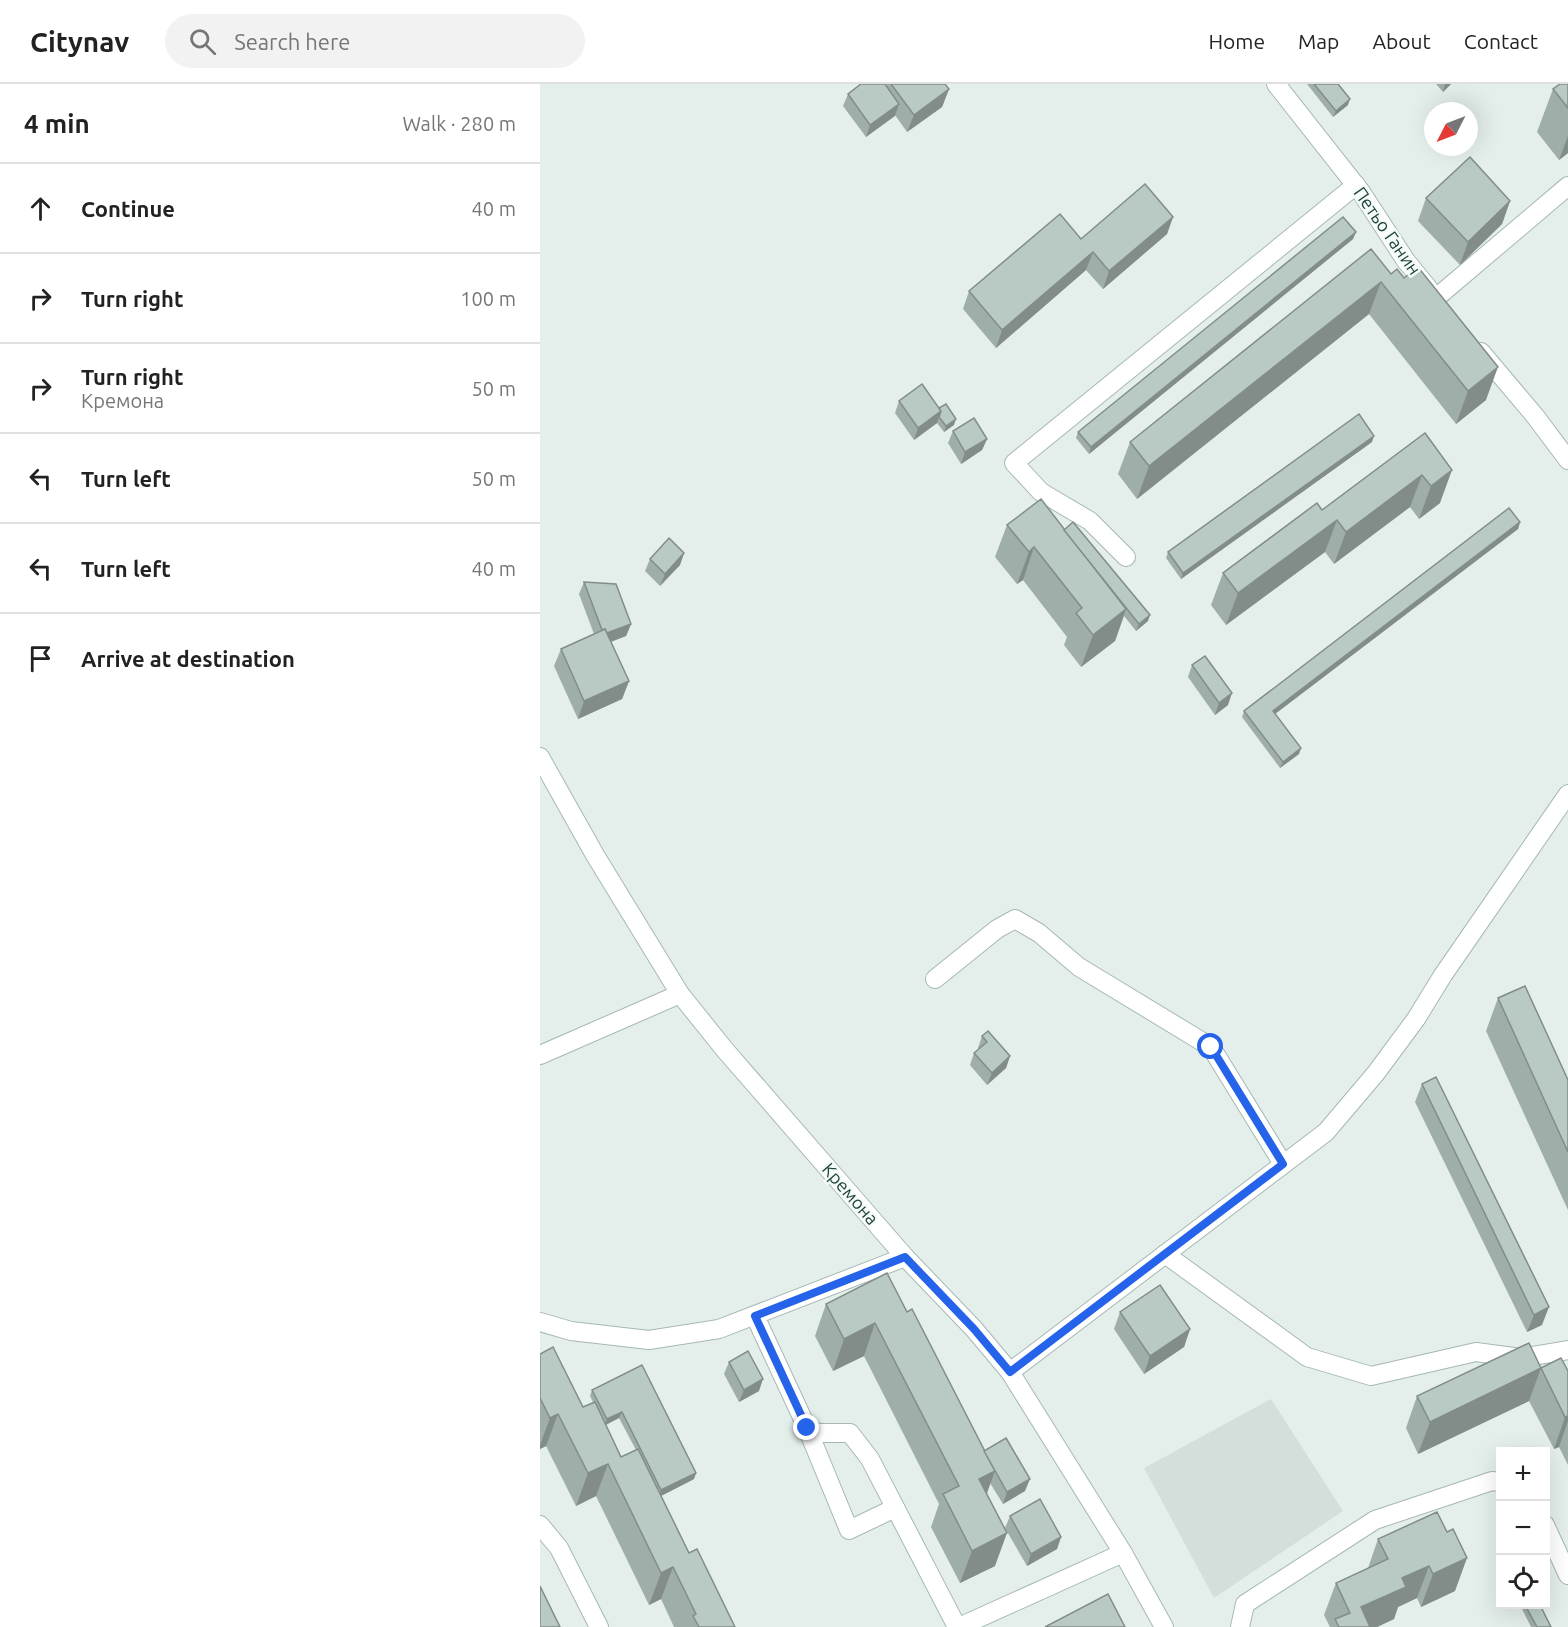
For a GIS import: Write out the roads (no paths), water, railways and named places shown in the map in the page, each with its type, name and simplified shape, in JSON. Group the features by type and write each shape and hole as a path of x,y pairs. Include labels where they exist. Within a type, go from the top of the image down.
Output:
{"street":[{"name":"Петьо Ганин","path":"1276,84 1356,185 1406,261 1440,303 1568,186"},
{"path":"1126,556 1090,521 1041,492 1014,464 1356,185"},
{"path":"1467,334 1568,460"},
{"name":"Кремона","path":"540,757 595,855 680,994 725,1050 905,1257 974,1329 1010,1372 1123,1553 1164,1627"},
{"path":"1010,1372 1326,1132 1376,1073 1416,1019 1443,975 1568,794"},
{"path":"935,979 997,929 1015,919 1039,933 1079,967 1211,1047 1283,1164"},
{"path":"540,1055 680,994"},
{"path":"1165,1254 1307,1357 1371,1376 1476,1352 1521,1358 1568,1350"},
{"path":"540,1323 571,1331 649,1340 719,1329 905,1257"},
{"path":"755,1316 807,1428 849,1530 894,1508"},
{"path":"807,1428 818,1433 850,1433 870,1459 958,1627 1123,1553"},
{"path":"1240,1627 1245,1604 1375,1520 1496,1482"},
{"path":"540,1524 559,1548 599,1627"},
{"path":"1550,1537 1568,1575"}]}
